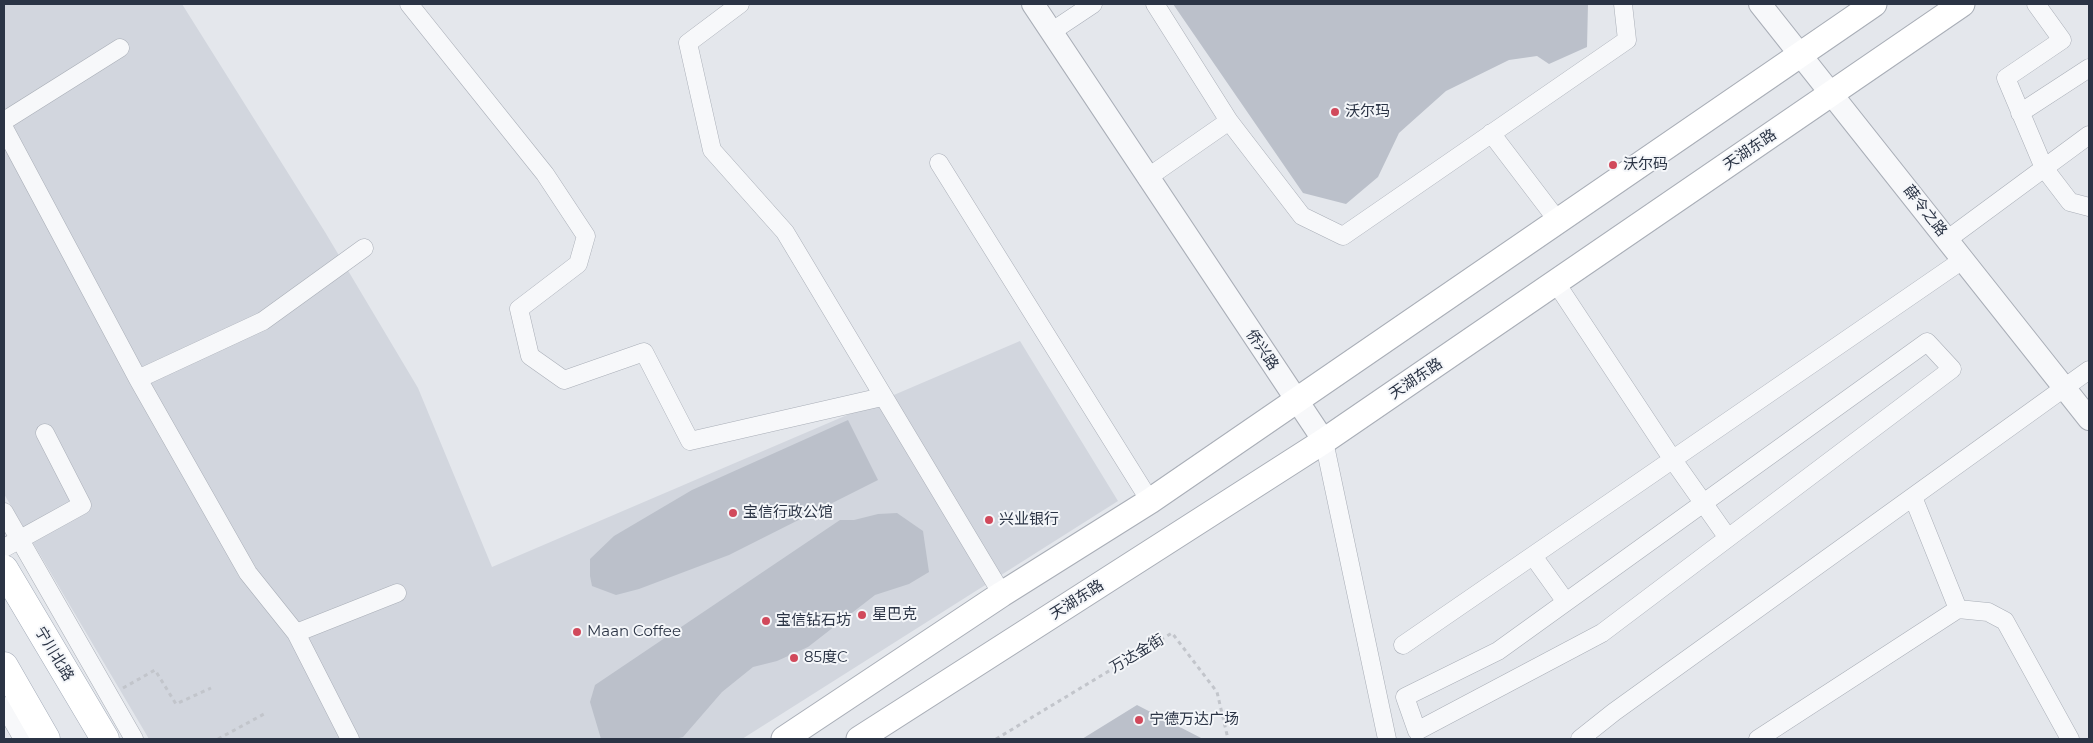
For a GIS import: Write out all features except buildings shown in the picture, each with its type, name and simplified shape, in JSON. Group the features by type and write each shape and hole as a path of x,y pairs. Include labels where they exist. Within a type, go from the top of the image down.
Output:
{"main road":[{"path":"784,739 1002,594 1150,501 1799,53 1874,4"},
{"name":"天湖东路","path":"859,739 1324,441 1962,4"},
{"name":"宁川北路","path":"4,569 104,739"},
{"path":"4,666 8,699 46,739"}],"street":[{"path":"409,4 545,174 586,236 578,264 519,309 530,356 564,380 644,352 690,441 882,397"},
{"path":"740,4 688,44 712,150 785,232 882,397 1002,594"},
{"name":"侨兴路","path":"1033,4 1147,178 1324,441 1387,739"},
{"path":"1051,32 1093,4"},
{"path":"1155,4 1229,121 1302,216 1343,236 1627,40 1623,4"},
{"name":"薛令之路","path":"1760,4 2089,419"},
{"path":"2036,4 2062,40 2006,78 2044,168 2070,202 2089,206"},
{"path":"4,122 120,48"},
{"path":"2020,112 2089,68"},
{"path":"1147,178 1229,121"},
{"path":"4,128 138,380 248,573 296,633 350,739"},
{"path":"1491,133 1558,221"},
{"path":"1948,239 2089,135"},
{"path":"939,163 1150,501"},
{"path":"138,380 263,321 364,248"},
{"path":"1403,646 1964,260"},
{"path":"1556,283 1672,460 1728,538"},
{"path":"1927,342 1952,369 1728,538 1602,633 1417,731 1405,697 1498,651 1927,342"},
{"path":"1580,739 1614,712 2089,370"},
{"path":"4,548 82,505 45,433"},
{"path":"1913,497 1958,609"},
{"path":"4,512 134,739"},
{"path":"1533,556 1566,602"},
{"path":"296,633 397,593"},
{"path":"1758,739 1958,609 1988,612 2005,621 2070,739"},
{"path":"8,699 23,739"}],"path":[{"name":"万达金街","path":"996,739 1172,633 1217,692 1228,739"},
{"path":"109,696 155,670 176,704 211,688"},
{"path":"218,739 264,714"}],"shaded area":[{"path":"4,4 182,4 325,232 418,388 492,567 1020,341 1118,501 742,739 149,739 4,494"}],"place":[{"name":"沃尔玛","path":"1335,112"},
{"name":"沃尔码","path":"1613,165"},
{"name":"宝信行政公馆","path":"733,513"},
{"name":"兴业银行","path":"989,520"},
{"name":"星巴克","path":"862,615"},
{"name":"宝信钻石坊","path":"766,621"},
{"name":"Maan Coffee","path":"577,632"},
{"name":"85度C","path":"794,658"},
{"name":"宁德万达广场","path":"1139,720"}]}
